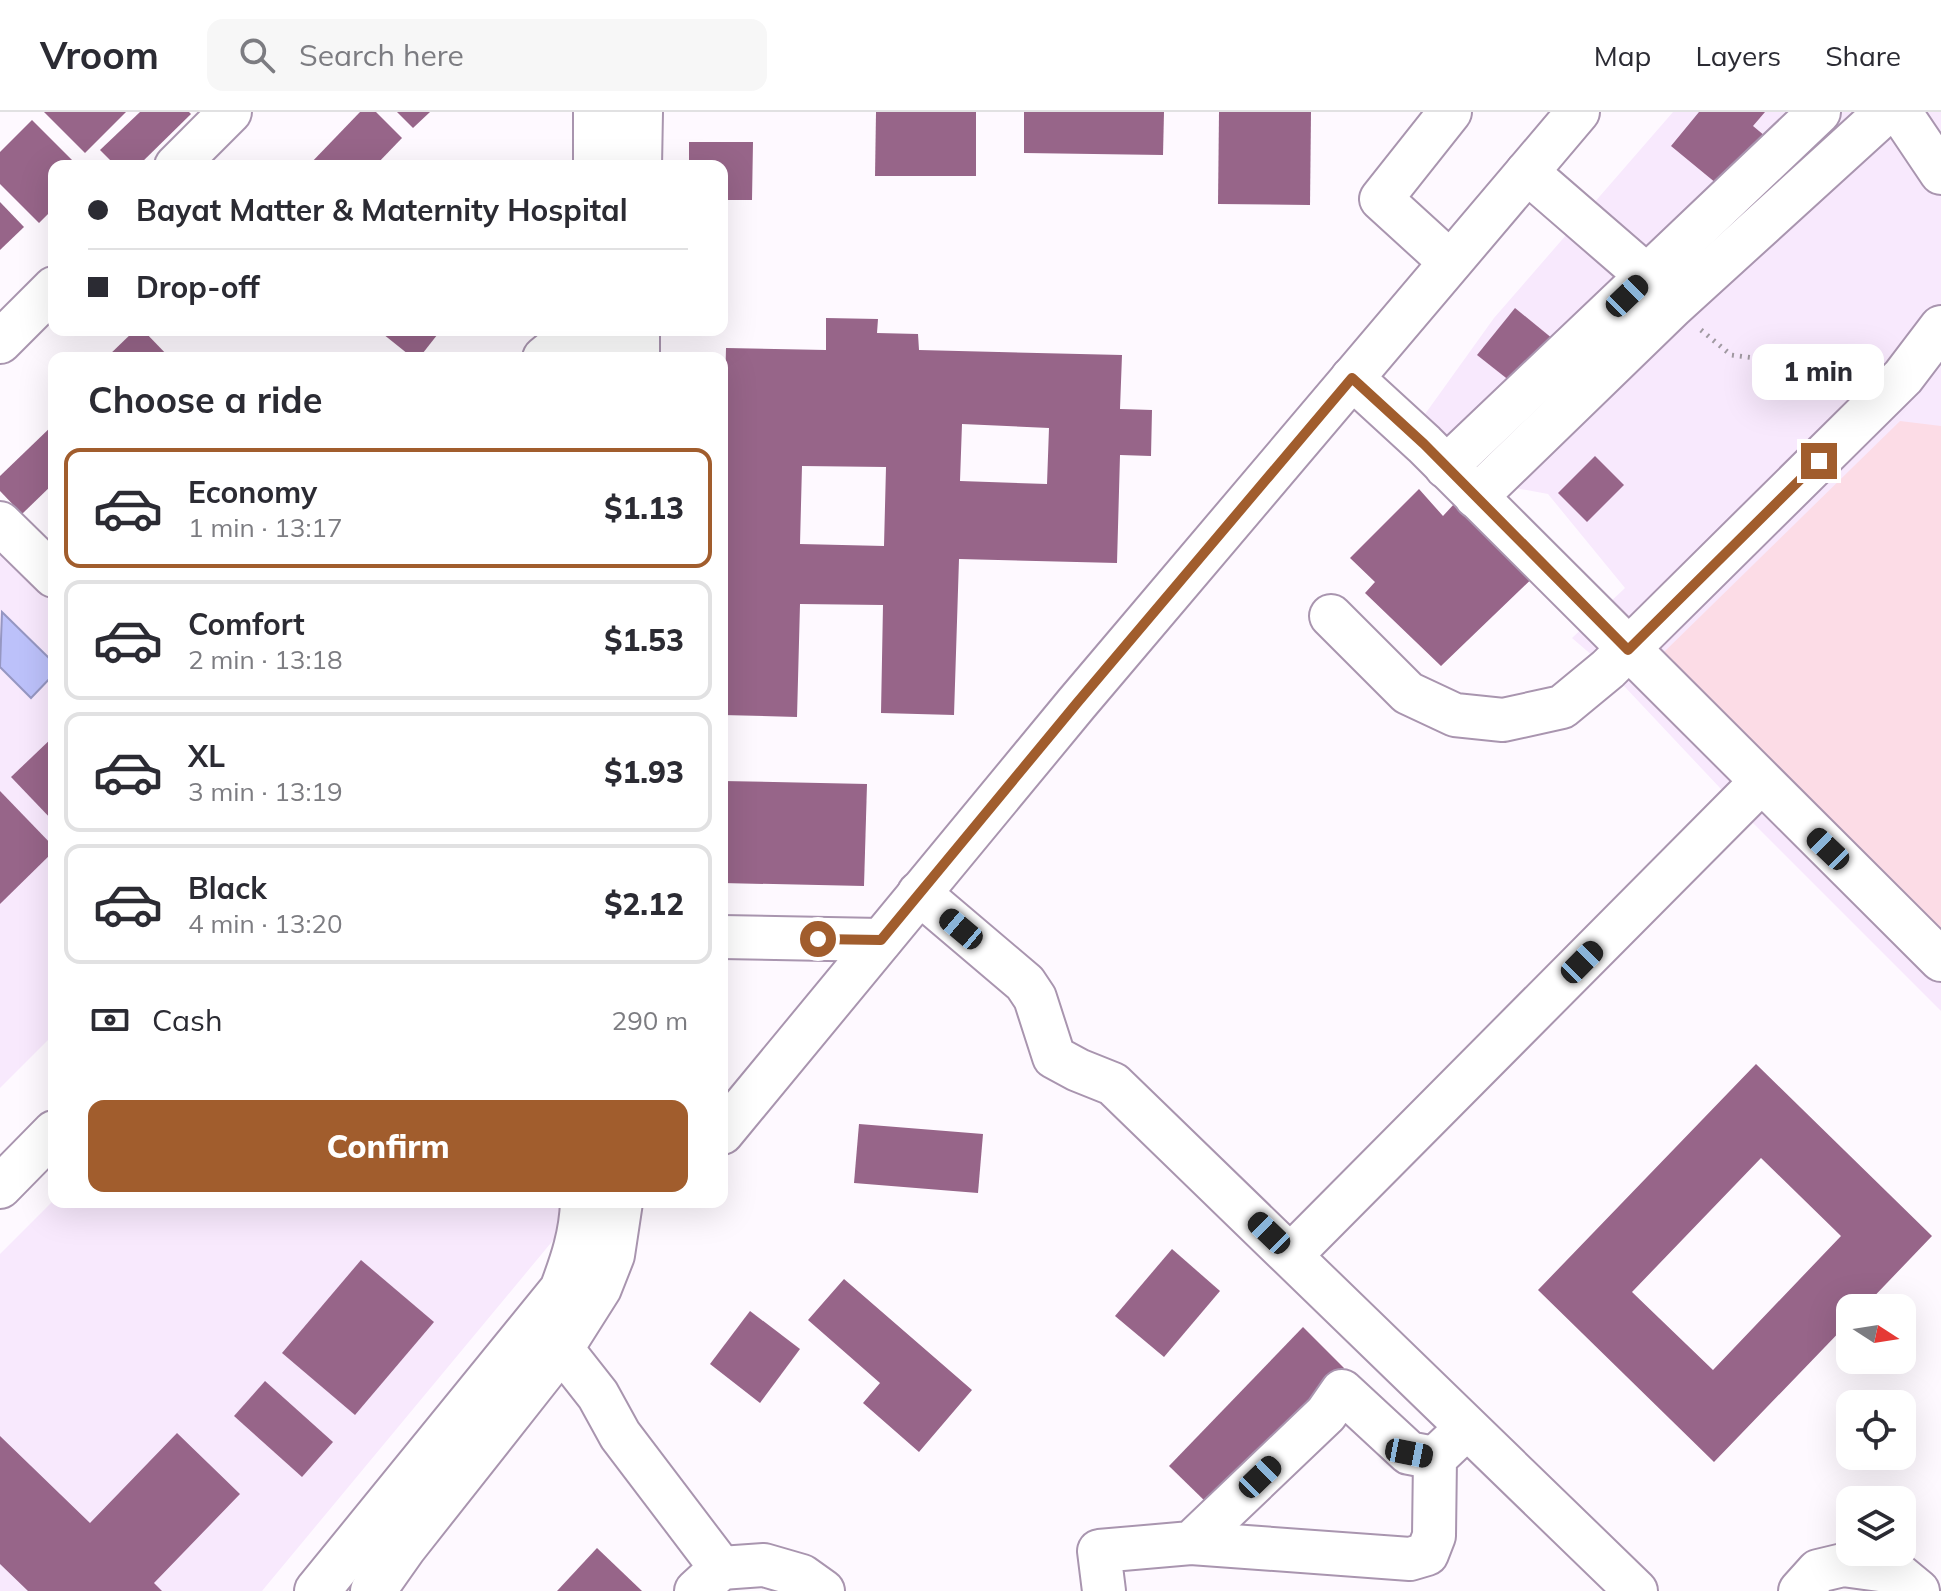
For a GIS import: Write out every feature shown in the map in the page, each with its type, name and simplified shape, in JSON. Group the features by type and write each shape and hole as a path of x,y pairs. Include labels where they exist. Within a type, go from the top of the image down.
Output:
{"main road":[{"path":"596,112 596,160"},
{"path":"639,160 640,112"},
{"path":"317,1591 562,1290 575,1256 583,1208"},
{"path":"373,1591 404,1547 561,1348 599,1288 612,1255 619,1208"}],"street":[{"path":"182,160 230,112"},
{"path":"1450,112 1381,199 1450,262"},
{"path":"728,1126 919,893 1578,112"},
{"path":"1476,497 1819,112"},
{"path":"1446,467 1660,291 1886,112"},
{"path":"1900,112 1941,173"},
{"path":"1527,172 1660,291"},
{"path":"0,342 48,294"},
{"path":"1331,616 1408,693 1455,715 1503,720 1562,707 1628,650 1903,377 1941,327"},
{"path":"551,352 571,336"},
{"path":"1352,378 1446,467 1941,960"},
{"path":"0,523 48,570"},
{"path":"1291,1255 1761,782"},
{"path":"919,893 1025,983 1035,998 1054,1057 1113,1084 1636,1591"},
{"path":"728,937 881,940"},
{"path":"0,1187 48,1138"},
{"path":"561,1348 598,1395 708,1579 764,1565 802,1576 823,1591"},
{"path":"1191,1543 1326,1414 1342,1391 1409,1453 1435,1458"},
{"path":"1104,1591 1099,1551 1191,1543 1410,1559 1427,1554 1434,1536 1435,1458 1467,1427"},
{"path":"1800,1591 1818,1571 1843,1565 1895,1572 1918,1591"}],"path":[{"path":"1660,291 1731,355 1903,377"}],"shaded area":[{"path":"1673,112 1941,112 1941,1011 1753,823 1608,669 1572,638 1625,588 1548,494 1439,474 1405,442 1494,318"},
{"path":"1900,421 1941,426 1941,940 1662,654"},
{"path":"0,549 48,597 48,1040 0,1088"},
{"path":"48,1206 560,1208 560,1232 262,1591 0,1591 0,1254"}],"water":[{"path":"2,612 48,657 48,680 31,698 0,667"}],"building":[{"path":"44,112 126,112 85,153"},
{"path":"140,112 191,114 144,160 110,160 100,150"},
{"path":"360,112 376,112 402,138 381,160 314,160"},
{"path":"397,112 430,112 413,128"},
{"path":"876,112 976,112 976,176 875,176"},
{"path":"1024,112 1164,112 1163,155 1024,153"},
{"path":"1219,112 1311,112 1310,205 1218,204"},
{"path":"1699,112 1765,112 1753,126 1765,136 1722,188 1671,146"},
{"path":"32,120 72,160 48,160 48,214 39,223 0,184 0,152"},
{"path":"689,142 753,142 752,200 728,200 728,160 689,160"},
{"path":"0,202 24,227 0,250"},
{"path":"1515,308 1553,339 1515,385 1477,355"},
{"path":"826,318 878,319 877,333 918,334 919,350 1122,355 1120,409 1152,410 1151,456 1120,455 1117,563 959,559 954,715 881,713 883,605 800,604 797,717 728,715 726,348 826,350","holes":["962,424 1049,428 1047,484 960,481","802,466 886,467 884,546 800,544"]},
{"path":"129,336 149,336 164,352 112,352"},
{"path":"386,336 436,336 424,352 406,352"},
{"path":"48,430 48,489 22,514 0,491 0,476"},
{"path":"1595,456 1624,485 1587,522 1558,493"},
{"path":"1419,489 1443,516 1466,491 1543,568 1441,666 1365,593 1375,582 1350,558"},
{"path":"48,742 48,816 11,777"},
{"path":"728,781 867,784 864,886 728,883"},
{"path":"0,791 48,841 48,857 0,904"},
{"path":"1756,1064 1932,1236 1876,1294 1836,1294 1836,1336 1714,1462 1538,1290","holes":["1761,1158 1841,1236 1713,1370 1632,1292"]},
{"path":"859,1124 983,1134 978,1193 854,1183"},
{"path":"1172,1249 1220,1291 1164,1357 1115,1316"},
{"path":"361,1260 434,1322 355,1415 282,1353"},
{"path":"844,1279 972,1390 919,1452 863,1403 880,1383 808,1320"},
{"path":"750,1311 800,1349 760,1403 710,1364"},
{"path":"1303,1327 1344,1368 1210,1506 1169,1466"},
{"path":"265,1381 333,1442 302,1477 234,1416"},
{"path":"177,1433 240,1494 154,1583 162,1591 28,1591 0,1564 0,1436 90,1523"},
{"path":"597,1548 642,1591 557,1591"}],"route":[{"path":"818,939 881,940 1352,378 1424,444 1628,650 1819,461"}]}
